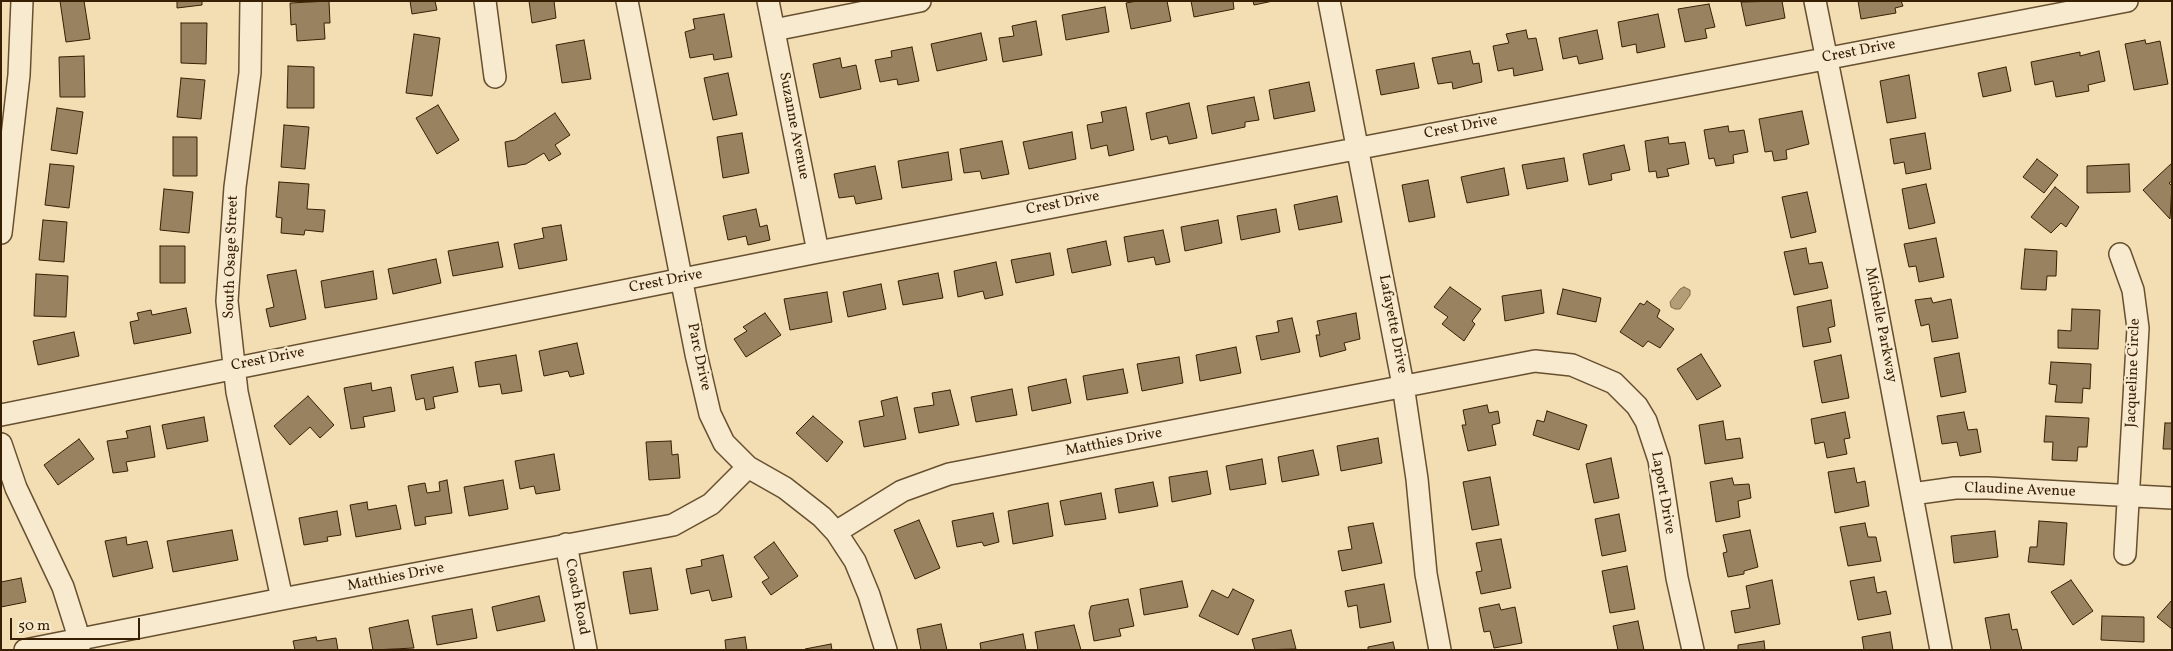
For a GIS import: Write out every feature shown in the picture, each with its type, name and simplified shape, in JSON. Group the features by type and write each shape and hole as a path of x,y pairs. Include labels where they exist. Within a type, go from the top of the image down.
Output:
{"street":[{"path":"1,234 19,75 22,1"},
{"name":"South Osage Street","path":"252,1 250,73 236,186 227,301 233,367 282,598"},
{"path":"485,1 495,77"},
{"name":"Parc Drive","path":"627,1 710,414 724,443 748,468 784,488 822,517 836,532 855,561 869,595 886,650"},
{"name":"Suzanne Avenue","path":"768,1 818,252"},
{"path":"774,30 920,1"},
{"name":"Lafayette Drive","path":"1329,1 1404,386 1417,480 1426,574 1440,650"},
{"name":"Michelle Parkway","path":"1815,1 1872,283 1941,650"},
{"name":"Crest Drive","path":"1,415 233,367 818,252 1826,58 2059,7 2127,1"},
{"name":"Jacqueline Circle","path":"2120,254 2133,290 2138,328 2128,495"},
{"name":"Laport Drive","path":"1404,386 1535,361 1572,365 1614,383 1637,406 1646,421 1659,460 1677,578 1693,650"},
{"name":"Matthies Drive","path":"836,532 902,491 949,474 1404,386"},
{"path":"1,444 16,488 63,587 78,645"},
{"name":"Matthies Drive","path":"25,650 78,645 282,598 673,525 712,504 748,468"},
{"name":"Claudine Avenue","path":"1912,494 1955,488 1972,488 2172,498"},
{"path":"2125,554 2128,495"},
{"name":"Coach Road","path":"566,544 586,650"}],"shaded area":[{"path":"1684,287 1690,290 1690,295 1680,309 1671,307 1670,302 1680,289"}],"building":[{"path":"60,1 84,1 90,39 66,42"},
{"path":"177,1 202,1 202,5 177,8"},
{"path":"329,1 330,23 324,23 325,39 297,41 296,24 291,25 290,3"},
{"path":"410,1 435,1 437,10 412,14"},
{"path":"529,1 554,1 556,18 532,23"},
{"path":"1167,1 1171,21 1131,29 1126,3"},
{"path":"1191,1 1233,1 1234,9 1194,17"},
{"path":"1253,1 1273,1 1254,5"},
{"path":"1782,1 1785,18 1746,26 1741,2"},
{"path":"1858,1 1901,1 1903,6 1895,8 1896,13 1861,19"},
{"path":"1709,4 1715,27 1705,29 1707,38 1685,42 1678,9"},
{"path":"1105,7 1109,32 1066,40 1062,15"},
{"path":"724,14 732,57 714,60 713,54 690,58 685,32 695,29 693,19"},
{"path":"1658,14 1665,47 1637,53 1636,44 1622,47 1618,22"},
{"path":"1036,21 1042,55 1003,62 999,38 1014,36 1012,26"},
{"path":"181,23 207,23 206,64 181,63"},
{"path":"1526,30 1528,39 1536,38 1543,70 1514,76 1513,68 1498,71 1493,46 1509,43 1506,34"},
{"path":"1597,30 1603,59 1579,64 1577,56 1563,59 1559,38"},
{"path":"981,33 987,60 937,71 931,44"},
{"path":"414,34 440,38 432,96 406,93"},
{"path":"584,40 591,79 562,83 556,45"},
{"path":"2145,40 2146,44 2160,41 2168,84 2134,90 2125,44"},
{"path":"912,47 919,81 898,85 897,79 880,82 875,60 892,57 891,51"},
{"path":"1470,51 1473,64 1479,63 1482,82 1453,89 1452,82 1438,84 1432,58"},
{"path":"2099,51 2105,81 2088,85 2089,91 2056,97 2053,81 2035,85 2031,62 2080,52 2080,56"},
{"path":"84,56 85,97 60,97 59,57"},
{"path":"840,58 842,68 856,65 861,89 820,98 813,64"},
{"path":"1414,63 1419,88 1381,95 1376,70"},
{"path":"288,66 314,67 314,108 287,108"},
{"path":"2006,67 2011,91 1983,97 1978,73"},
{"path":"728,73 737,115 713,120 704,78"},
{"path":"1909,75 1916,118 1887,123 1880,81"},
{"path":"181,78 205,80 201,119 177,117"},
{"path":"1309,82 1315,111 1274,119 1269,90"},
{"path":"1254,97 1259,120 1245,122 1245,127 1212,134 1207,106"},
{"path":"1189,103 1197,138 1169,144 1167,136 1151,140 1146,113"},
{"path":"438,105 459,140 437,154 416,118"},
{"path":"1126,107 1134,150 1109,156 1107,145 1091,149 1087,125 1103,122 1101,112"},
{"path":"57,108 83,112 77,154 51,150"},
{"path":"1802,111 1809,144 1786,150 1787,159 1774,161 1772,151 1765,152 1759,119"},
{"path":"555,113 570,135 555,145 561,154 549,161 544,153 526,164 508,167 505,142 515,140"},
{"path":"284,125 309,127 305,169 281,167"},
{"path":"1728,126 1729,132 1744,130 1748,152 1733,155 1734,163 1716,166 1714,158 1709,159 1704,130"},
{"path":"1072,132 1076,159 1029,169 1023,142"},
{"path":"742,133 749,173 723,178 717,137"},
{"path":"1925,133 1931,169 1906,174 1904,162 1894,164 1890,139"},
{"path":"173,137 197,137 197,176 173,176"},
{"path":"1668,137 1669,144 1685,142 1689,164 1667,169 1669,176 1657,178 1656,171 1649,172 1645,141"},
{"path":"1002,141 1009,174 982,179 980,171 964,173 960,149"},
{"path":"1624,145 1630,170 1611,174 1612,180 1589,185 1583,154"},
{"path":"948,152 952,180 902,188 898,161"},
{"path":"1564,158 1568,181 1527,189 1522,165"},
{"path":"2037,159 2058,175 2044,193 2023,177"},
{"path":"2172,163 2172,181 2169,183 2172,186 2170,219 2143,190"},
{"path":"50,164 74,166 69,208 45,205"},
{"path":"2129,164 2130,192 2087,193 2087,166"},
{"path":"875,166 882,199 856,204 854,196 839,198 834,174"},
{"path":"1504,168 1509,195 1467,203 1461,177"},
{"path":"1428,180 1435,217 1409,222 1402,185"},
{"path":"279,182 309,184 307,209 325,210 323,232 305,230 304,235 281,233 282,218 276,217"},
{"path":"1926,184 1935,223 1909,229 1902,189"},
{"path":"2055,187 2079,207 2066,227 2061,223 2051,233 2031,217"},
{"path":"164,189 193,192 189,233 160,230"},
{"path":"1807,192 1816,232 1791,238 1782,197"},
{"path":"1337,196 1342,222 1299,230 1294,205"},
{"path":"756,209 760,227 767,225 770,240 748,245 746,236 728,240 723,216"},
{"path":"1276,209 1280,232 1241,240 1237,216"},
{"path":"43,220 67,222 64,262 39,260"},
{"path":"1218,220 1222,243 1185,251 1181,227"},
{"path":"561,225 567,260 519,269 514,244 544,238 542,228"},
{"path":"1163,230 1170,262 1156,265 1154,257 1128,262 1124,237"},
{"path":"1936,238 1944,277 1919,282 1916,266 1909,267 1904,244"},
{"path":"1106,241 1111,265 1072,273 1067,249"},
{"path":"498,242 503,267 453,276 448,251"},
{"path":"160,246 185,246 185,283 160,283"},
{"path":"1806,248 1809,264 1822,262 1828,288 1794,295 1784,252"},
{"path":"2025,249 2057,251 2056,276 2047,276 2046,290 2021,289"},
{"path":"1050,253 1054,275 1016,283 1011,260"},
{"path":"436,259 441,283 393,294 388,269"},
{"path":"996,262 1003,295 985,299 983,291 958,297 954,271"},
{"path":"296,270 306,319 270,327 266,309 274,307 267,275"},
{"path":"373,271 377,299 325,308 321,281"},
{"path":"938,273 943,298 903,305 898,281"},
{"path":"36,274 68,276 66,317 34,316"},
{"path":"881,284 886,309 848,317 843,292"},
{"path":"1450,287 1481,309 1472,321 1475,324 1464,341 1442,324 1448,317 1434,307"},
{"path":"1563,289 1601,298 1596,322 1557,314"},
{"path":"1541,290 1544,313 1505,321 1502,296"},
{"path":"827,292 832,322 790,330 784,299"},
{"path":"1931,298 1933,303 1951,299 1958,338 1932,342 1929,324 1921,326 1915,300"},
{"path":"1831,300 1835,326 1828,328 1831,342 1803,347 1797,307"},
{"path":"1647,301 1660,310 1657,317 1674,329 1660,348 1648,341 1643,347 1620,332 1640,303 1644,305"},
{"path":"186,308 191,333 134,344 130,322 139,320 137,313 151,310 152,315"},
{"path":"2072,309 2100,310 2098,349 2058,348 2058,330 2071,331"},
{"path":"765,313 781,335 746,357 734,339 747,331 743,327"},
{"path":"1356,313 1360,339 1344,343 1346,350 1320,357 1316,335 1320,335 1317,321"},
{"path":"1292,318 1300,352 1261,360 1256,336 1279,332 1277,321"},
{"path":"74,332 79,356 38,365 33,341"},
{"path":"577,343 584,374 570,377 568,371 544,376 539,351"},
{"path":"1236,347 1241,373 1200,381 1196,355"},
{"path":"1959,353 1966,392 1941,397 1934,358"},
{"path":"1701,354 1721,386 1697,400 1677,369"},
{"path":"516,355 522,391 502,394 500,384 479,387 475,362"},
{"path":"1841,355 1849,398 1822,403 1814,361"},
{"path":"1179,357 1183,383 1142,391 1137,364"},
{"path":"2051,362 2091,364 2090,389 2083,388 2082,403 2055,402 2057,385 2049,384"},
{"path":"453,367 458,392 433,397 435,408 426,410 424,398 416,400 411,375"},
{"path":"1123,369 1128,393 1087,400 1083,376"},
{"path":"1066,379 1071,403 1032,411 1028,387"},
{"path":"371,383 372,391 391,387 395,411 363,417 365,427 351,429 344,388"},
{"path":"1012,389 1017,415 976,422 971,397"},
{"path":"950,390 959,425 919,433 914,408 934,405 932,393"},
{"path":"308,396 334,425 320,438 310,427 290,445 274,426"},
{"path":"897,397 906,439 864,447 859,421 884,416 881,401"},
{"path":"1487,405 1489,413 1498,411 1500,423 1492,425 1496,445 1468,451 1462,425 1466,425 1463,410"},
{"path":"1547,411 1587,425 1579,450 1533,435 1537,420 1544,422"},
{"path":"1845,412 1850,438 1844,439 1847,454 1827,458 1824,442 1815,444 1811,419"},
{"path":"1964,412 1968,430 1977,429 1981,452 1960,456 1957,442 1942,444 1937,416"},
{"path":"813,416 843,442 827,462 796,433"},
{"path":"2046,416 2089,418 2087,447 2078,447 2077,461 2052,460 2053,442 2044,442"},
{"path":"204,417 208,441 167,449 162,425"},
{"path":"1723,421 1726,440 1740,438 1743,458 1705,464 1699,425"},
{"path":"2165,423 2172,423 2172,449 2163,449"},
{"path":"150,426 155,457 126,462 128,471 113,473 107,441 128,438 126,431"},
{"path":"1378,438 1382,463 1341,471 1337,446"},
{"path":"79,439 94,459 58,485 44,465"},
{"path":"671,441 672,455 678,454 680,478 649,480 646,442"},
{"path":"1313,450 1319,475 1282,482 1278,457"},
{"path":"554,454 560,490 536,494 534,486 520,489 515,461"},
{"path":"1611,458 1619,498 1594,503 1586,464"},
{"path":"1262,459 1266,484 1230,490 1226,466"},
{"path":"1854,468 1857,483 1865,481 1869,506 1835,513 1828,472"},
{"path":"1207,471 1211,494 1172,502 1169,477"},
{"path":"1490,477 1499,525 1472,530 1463,482"},
{"path":"1732,478 1734,485 1749,484 1751,498 1738,501 1740,517 1716,522 1710,482"},
{"path":"447,480 452,513 425,517 426,524 415,526 408,486 425,483 427,493 440,491 439,482"},
{"path":"503,480 508,509 469,516 464,487"},
{"path":"1153,482 1158,506 1119,513 1115,489"},
{"path":"1101,493 1106,519 1065,525 1060,501"},
{"path":"367,502 368,510 396,505 401,529 356,537 350,505"},
{"path":"1048,503 1053,536 1013,544 1008,511"},
{"path":"337,511 341,535 327,537 328,541 304,545 299,518"},
{"path":"993,513 999,542 984,546 982,542 957,547 952,521"},
{"path":"1619,514 1626,551 1602,556 1595,519"},
{"path":"919,520 940,568 915,579 894,530"},
{"path":"2039,521 2067,523 2064,565 2028,562 2030,547 2037,547"},
{"path":"1373,523 1382,563 1342,571 1338,551 1352,549 1348,527"},
{"path":"1865,523 1868,537 1876,537 1881,561 1848,566 1840,527"},
{"path":"232,530 238,560 173,572 167,541"},
{"path":"1750,530 1758,567 1744,571 1744,574 1728,577 1723,553 1727,552 1723,535"},
{"path":"1995,531 1998,557 1954,563 1951,536"},
{"path":"126,537 127,545 147,541 153,568 113,577 105,541"},
{"path":"1501,539 1511,588 1481,594 1476,572 1482,571 1476,543"},
{"path":"774,542 798,576 771,595 762,582 769,578 754,557"},
{"path":"723,555 732,597 712,601 709,590 691,594 686,569 702,566 701,560"},
{"path":"1627,566 1635,609 1610,613 1602,571"},
{"path":"651,568 658,610 630,614 623,572"},
{"path":"1874,577 1877,593 1886,591 1891,614 1858,620 1850,581"},
{"path":"21,578 26,602 1,607 1,582"},
{"path":"1772,580 1780,624 1735,633 1731,611 1750,608 1746,586"},
{"path":"2071,580 2093,611 2073,625 2051,592"},
{"path":"1182,581 1188,607 1144,615 1140,589"},
{"path":"1384,584 1391,622 1360,628 1357,605 1348,607 1345,591"},
{"path":"1233,589 1254,600 1238,635 1199,616 1212,590 1228,598"},
{"path":"539,596 545,621 497,631 492,607"},
{"path":"1128,599 1134,626 1119,629 1121,636 1094,641 1089,613 1091,606"},
{"path":"2172,600 2172,629 2157,617"},
{"path":"1499,604 1501,610 1515,607 1522,643 1494,648 1490,631 1484,632 1479,608"},
{"path":"472,609 477,638 437,645 432,616"},
{"path":"2009,614 2012,630 2017,629 2022,650 1991,650 1985,618"},
{"path":"2102,616 2144,617 2144,642 2101,640"},
{"path":"408,620 414,648 373,650 369,628"},
{"path":"1638,621 1644,650 1618,650 1613,626"},
{"path":"941,624 947,650 921,650 917,629"},
{"path":"1074,625 1081,650 1038,650 1035,632"},
{"path":"1291,630 1296,649 1255,650 1252,639"},
{"path":"1890,632 1893,650 1864,650 1862,637"},
{"path":"1023,634 1026,650 981,650 980,643"},
{"path":"316,637 317,641 336,638 338,650 295,650 293,641"},
{"path":"745,637 747,650 726,650 725,640"},
{"path":"1764,641 1765,650 1738,650 1738,645"},
{"path":"1393,642 1395,650 1368,650 1368,647"},
{"path":"831,644 832,650 805,649"}]}
